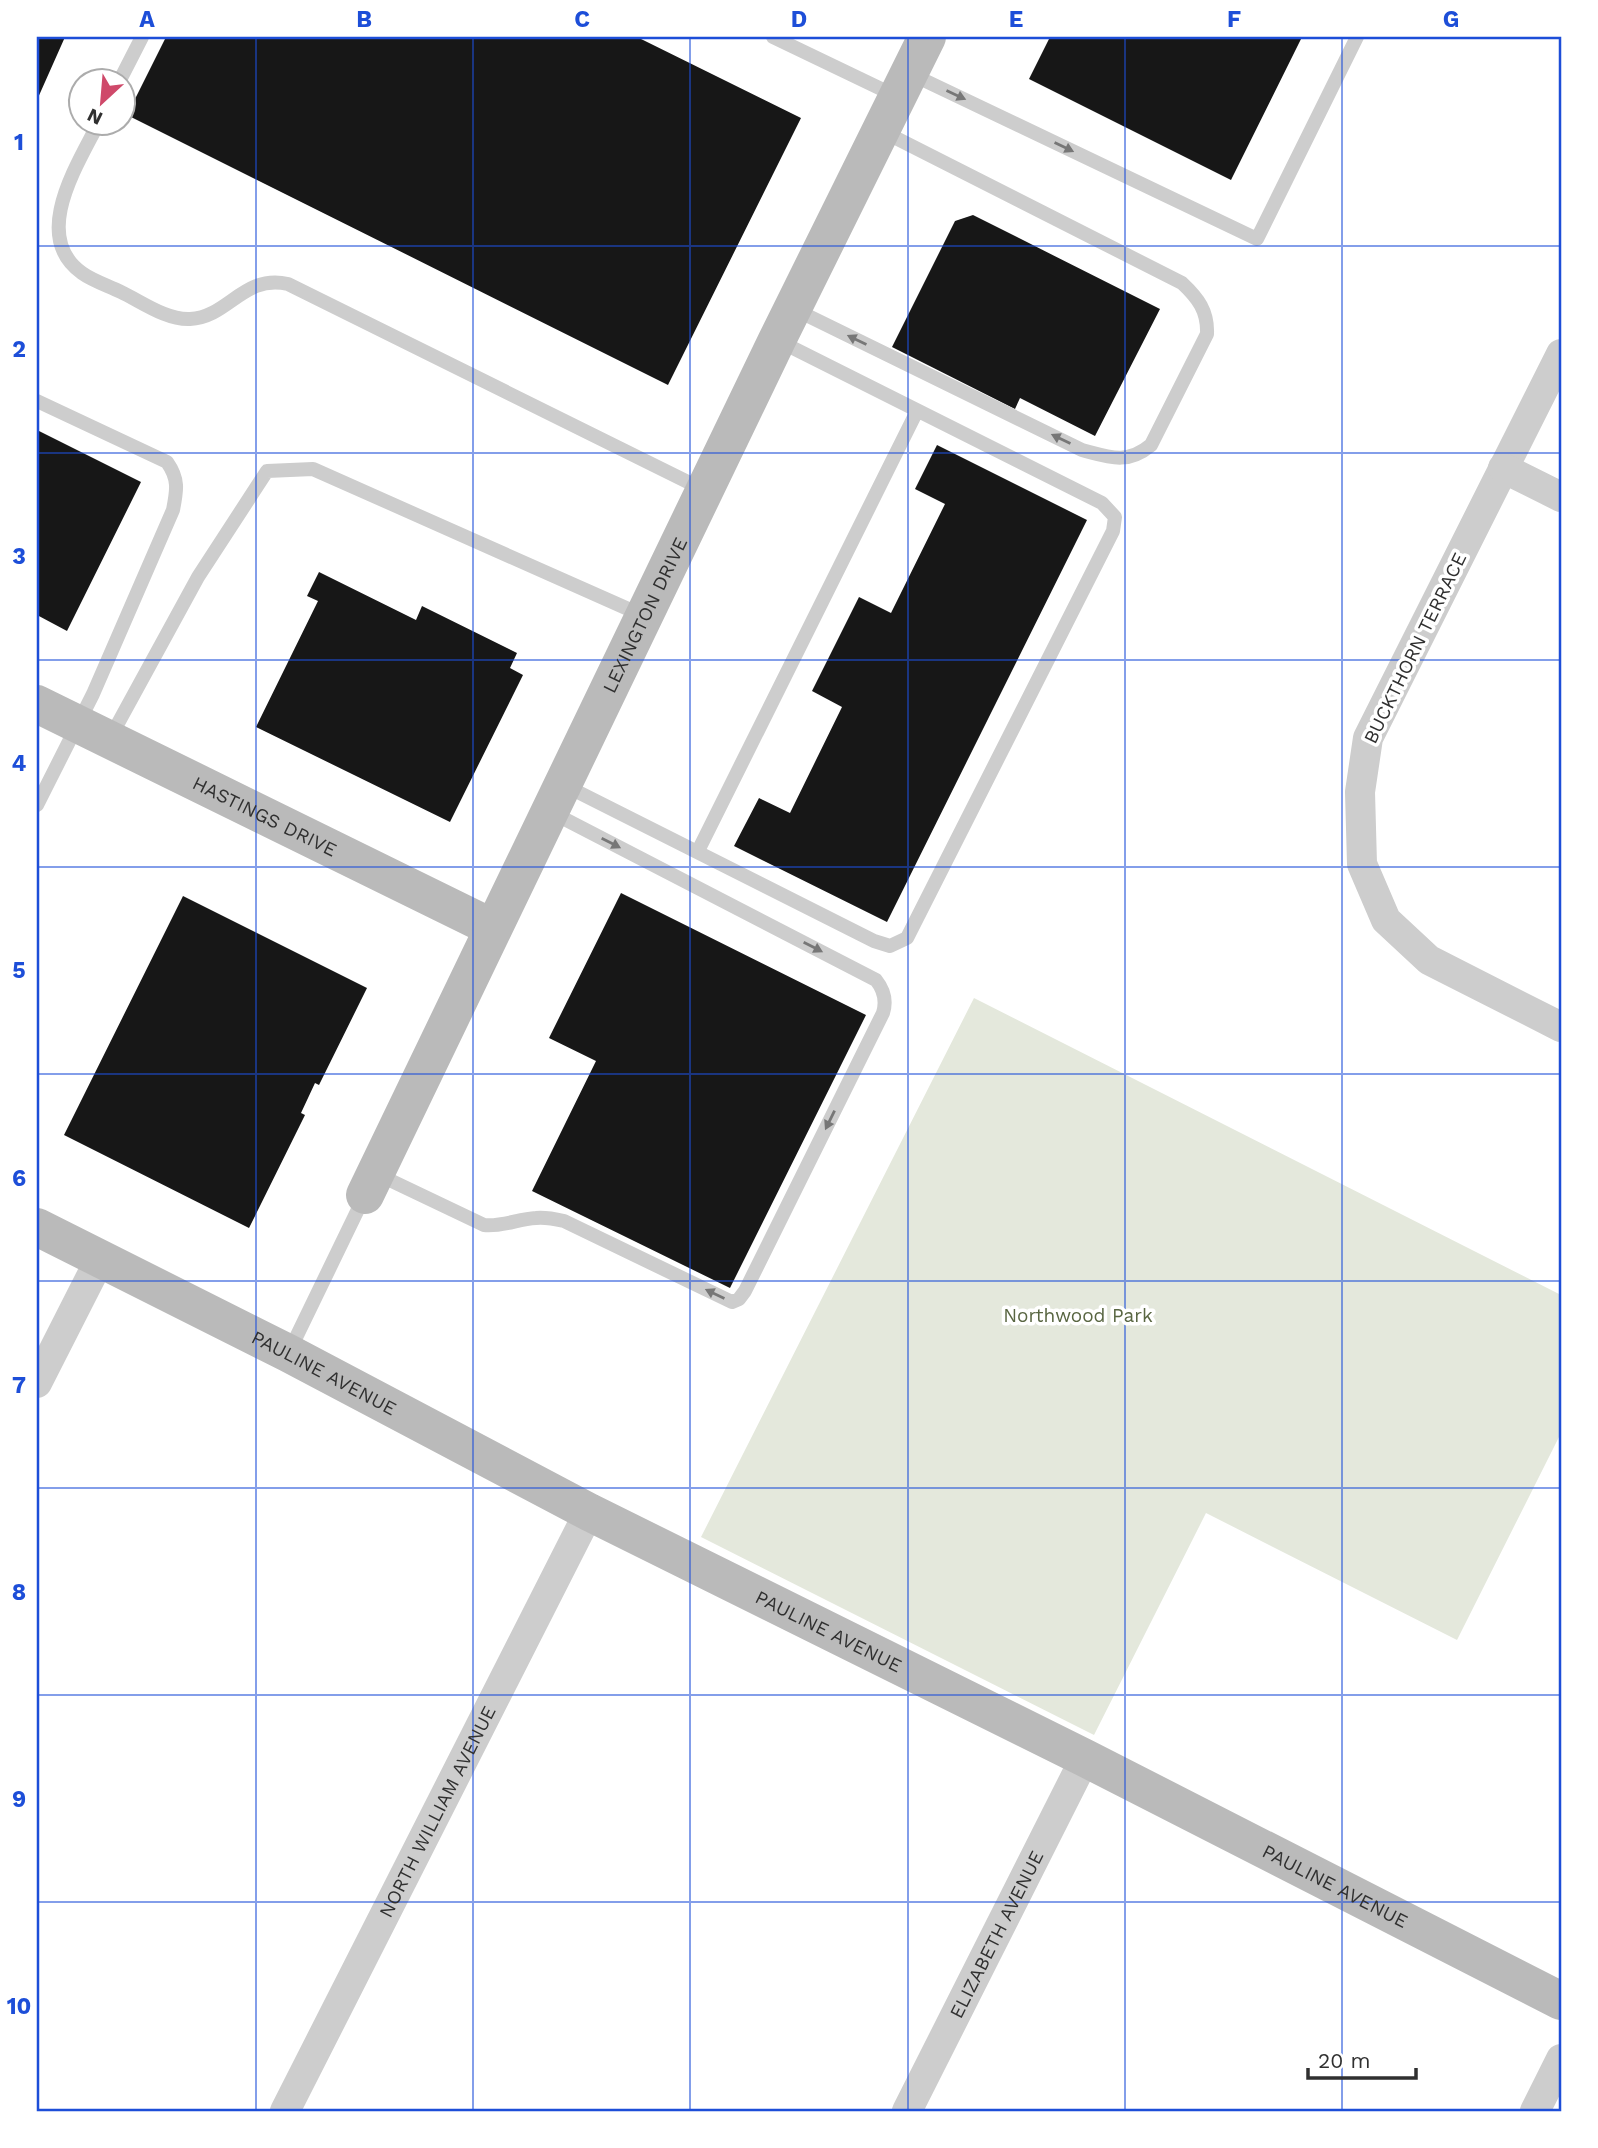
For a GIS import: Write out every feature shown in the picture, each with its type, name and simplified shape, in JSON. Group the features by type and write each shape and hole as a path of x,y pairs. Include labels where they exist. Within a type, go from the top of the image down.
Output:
{"street":[{"name":"LEXINGTON DRIVE","path":"370,1184 785,324 928,37"},
{"name":"BUCKTHORN TERRACE","path":"1561,354 1368,738 1360,792 1362,864 1386,920 1429,960 1561,1027"},
{"path":"1503,468 1561,497"},
{"name":"HASTINGS DRIVE","path":"37,704 493,928"},
{"name":"PAULINE AVENUE","path":"37,1227 288,1353 589,1512 1085,1758 1561,2001"},
{"path":"37,1383 100,1259"},
{"name":"NORTH WILLIAM AVENUE","path":"285,2111 589,1512"},
{"name":"ELIZABETH AVENUE","path":"907,2111 1085,1758"},
{"path":"1535,2111 1561,2059"}],"lane":[{"path":"127,66 142,37"},
{"path":"773,37 904,85 1256,239 1357,37"},
{"path":"785,324 1082,450 1126,459 1151,445 1207,334 1208,319 1198,300 1182,283 881,131"},
{"path":"92,136 67,184 60,208 59,236 66,257 82,273 174,318 192,319 211,314 257,285 273,281 288,284 705,490"},
{"path":"556,798 698,852 874,941 890,946 907,938 1113,531 1115,517 1102,503 916,411 785,324"},
{"path":"37,401 167,462 174,472 178,486 173,510 94,732"},
{"path":"698,852 916,411"},
{"path":"37,805 94,732 267,471 313,469 644,616"},
{"path":"288,1353 370,1184 484,1225 497,1226 532,1218 564,1221 732,1302 739,1299 883,1013 886,1006 883,989 876,980 556,798"}],"green space":[{"name":"Northwood Park","path":"974,998 1561,1295 1561,1433 1457,1640 1206,1513 1094,1735 701,1537"}],"building":[{"path":"37,37 65,37 37,100"},
{"path":"166,37 637,37 801,118 668,385 136,119 136,97"},
{"path":"1050,37 1302,37 1231,180 1029,79"},
{"path":"973,215 1160,309 1095,436 1020,398 1015,409 892,347 955,221"},
{"path":"37,430 141,482 67,631 37,615"},
{"path":"937,445 1087,520 887,922 734,846 759,798 790,813 842,707 812,691 859,597 891,613 945,504 915,489"},
{"path":"319,572 416,620 422,606 517,653 510,668 523,675 450,822 256,727 318,601 307,596"},
{"path":"621,893 866,1015 730,1288 532,1191 596,1061 549,1038"},
{"path":"183,896 367,988 319,1085 315,1083 301,1113 305,1115 249,1228 64,1135"}]}
